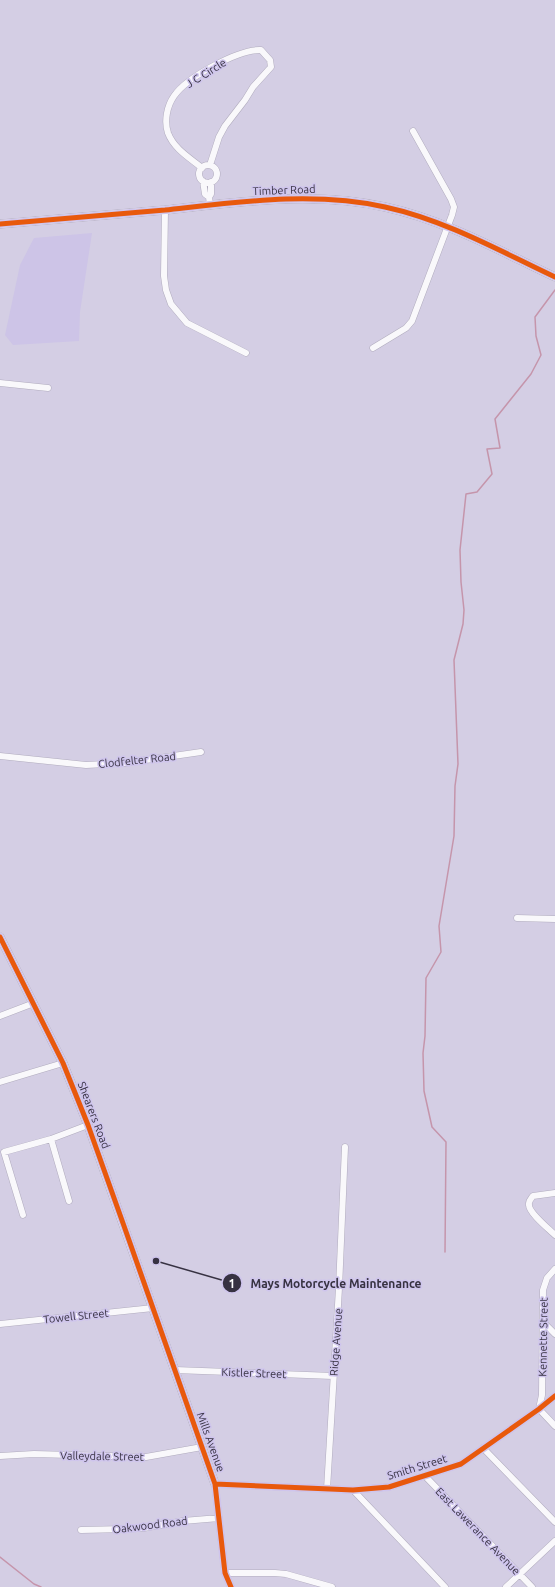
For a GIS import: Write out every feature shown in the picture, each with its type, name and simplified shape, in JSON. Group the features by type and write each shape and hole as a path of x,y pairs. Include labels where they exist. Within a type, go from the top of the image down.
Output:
{"street":[{"name":"J C Circle","path":"202,168 180,151 172,141 168,132 166,120 171,102 181,88 196,76 225,60 256,50 261,50 270,60 271,66 253,87 225,126 219,137 210,165 214,167 216,178 211,182 211,194 209,201"},
{"path":"373,348 406,328 412,321 449,227 454,207 413,131"},
{"path":"209,201 205,194 203,181 199,174 205,165 210,165"},
{"path":"203,181 211,182"},
{"name":"Timber Road","path":"0,224 165,210 209,201 302,199 360,202 408,212 449,227 555,277"},
{"path":"165,210 164,276 166,290 171,304 187,322 246,353"},
{"path":"0,383 48,388"},
{"name":"Clodfelter Road","path":"0,756 86,765 124,764 201,752"},
{"path":"517,918 555,919"},
{"name":"Shearers Road","path":"0,937 63,1063 88,1125 153,1308"},
{"path":"0,1016 34,1003"},
{"path":"0,1082 63,1063"},
{"path":"23,1215 4,1152 51,1139 88,1125"},
{"path":"51,1139 69,1201"},
{"name":"Ridge Avenue","path":"327,1489 340,1288 345,1147"},
{"path":"555,1193 533,1196 529,1200 531,1211 555,1235"},
{"name":"Kennette Street","path":"539,1409 542,1395 543,1290 547,1278 555,1269"},
{"name":"Towell Street","path":"0,1324 153,1308"},
{"name":"Mills Avenue","path":"153,1308 215,1484 225,1573 231,1587"},
{"path":"543,1322 555,1334"},
{"name":"Kistler Street","path":"174,1370 334,1376"},
{"name":"Smith Street","path":"215,1484 353,1490 389,1487 461,1464 555,1396"},
{"path":"539,1409 555,1426"},
{"name":"Valleydale Street","path":"0,1456 34,1454 146,1458 202,1447"},
{"path":"483,1448 555,1522"},
{"name":"East Lawerance Avenue","path":"425,1476 532,1587"},
{"path":"353,1490 445,1587"},
{"name":"Oakwood Road","path":"81,1530 138,1528 183,1520 219,1518"},
{"path":"506,1587 555,1541"},
{"path":"225,1573 267,1572 286,1574 332,1587"}],"shaded area":[{"path":"92,233 80,312 79,341 13,345 5,335 20,265 34,238"}],"waterway":[{"path":"445,1252 446,1142 432,1127 424,1091 423,1053 425,1036 426,978 441,952 439,926 454,836 455,786 458,764 454,660 463,624 464,610 460,550 466,494 477,492 492,474 487,449 500,448 495,419 531,374 541,355 536,336 535,317 555,290"},
{"path":"0,1557 34,1584 41,1587"}],"cycle path":[{"path":"0,224 165,210 248,201 303,199 358,202 407,213 451,228 555,277"},
{"path":"0,937 63,1063 88,1125 124,1226 215,1484 225,1573 231,1587"},
{"path":"215,1484 353,1490 389,1487 461,1464 555,1396"}],"place":[{"name":"Mays Motorcycle Maintenance","path":"156,1261"}]}
